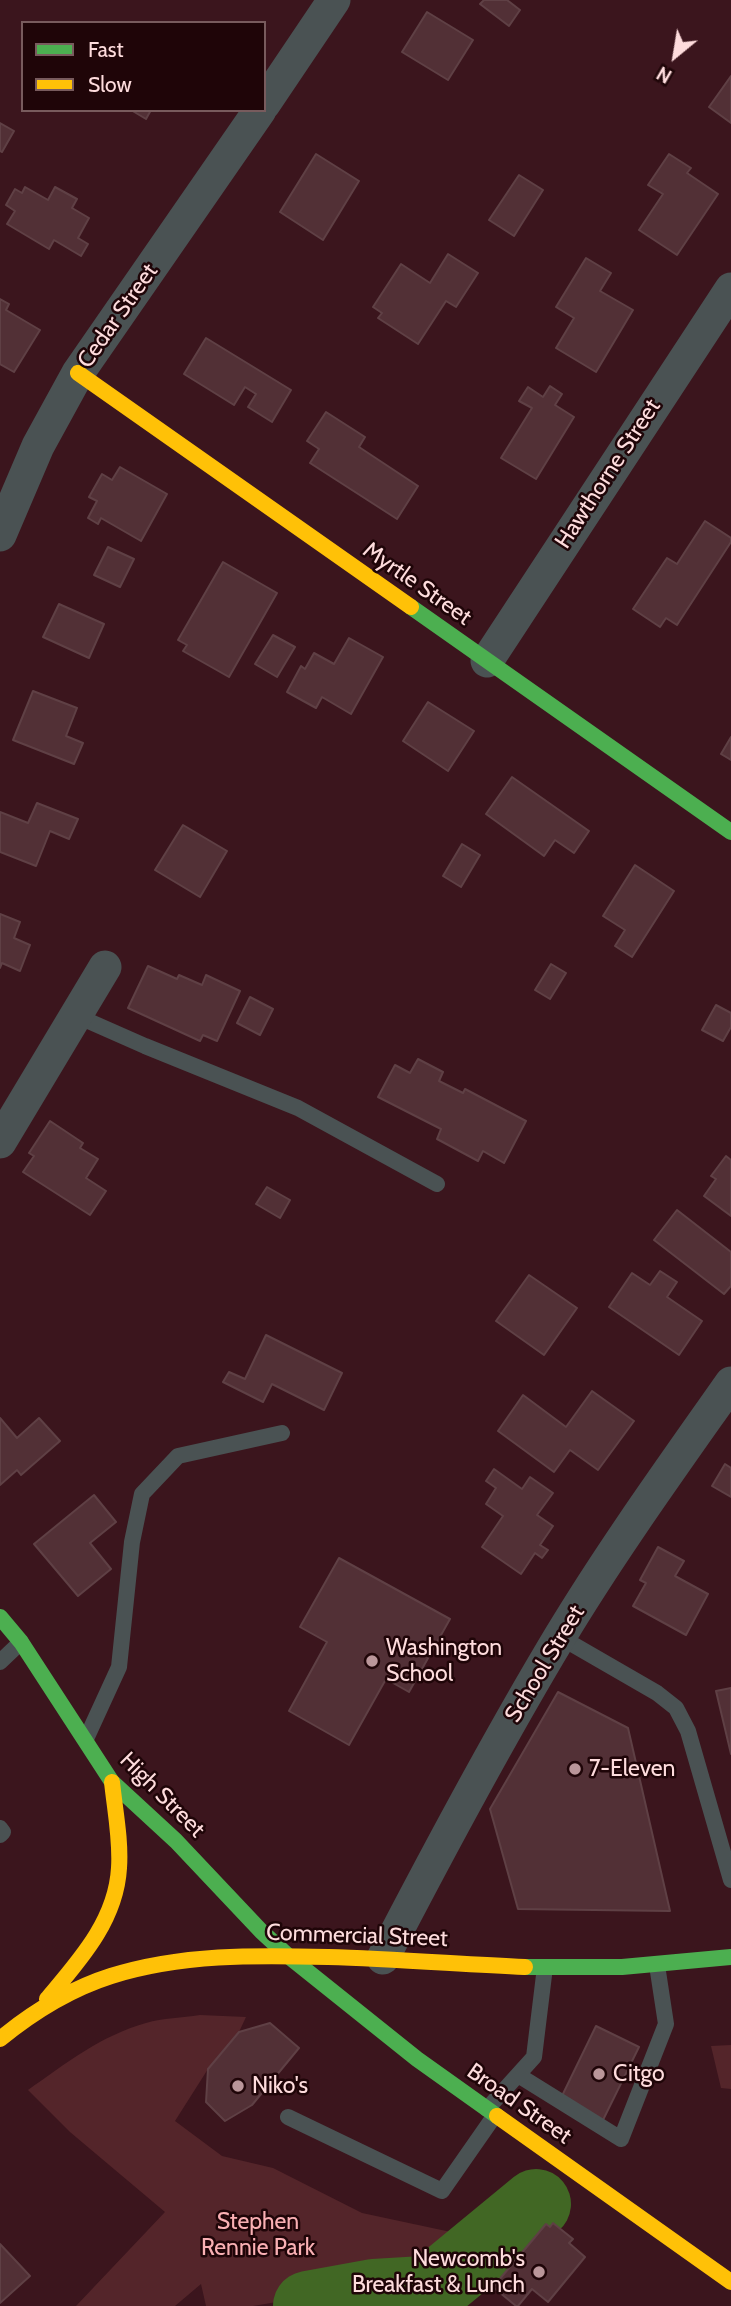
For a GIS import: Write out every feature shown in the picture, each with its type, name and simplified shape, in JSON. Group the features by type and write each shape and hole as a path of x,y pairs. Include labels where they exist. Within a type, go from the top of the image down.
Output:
{"main road":[{"name":"Myrtle Street","path":"78,373 731,832"},
{"name":"High Street","path":"0,1617 21,1642 112,1782 176,1841 287,1955"},
{"path":"39,2008 92,1943 115,1893 119,1865 112,1782"},
{"name":"Broad Street","path":"287,1955 417,2059 731,2282"},
{"name":"Commercial Street","path":"0,2039 39,2008 81,1987 126,1972 170,1962 223,1956 383,1958 545,1968 657,1965 731,1957"}],"street":[{"path":"266,101 334,0"},
{"name":"Cedar Street","path":"0,535 38,446 78,373 259,112"},
{"name":"Hawthorne Street","path":"487,661 731,289"},
{"path":"0,1142 105,967"},
{"name":"School Street","path":"383,1958 474,1783 560,1637 623,1538 731,1383"}],"lane":[{"path":"76,1016 298,1108 437,1184"},
{"path":"85,1741 119,1667 132,1542 142,1494 178,1456 282,1433"},
{"path":"560,1637 657,1693 676,1708 688,1731 731,1880"},
{"path":"0,1662 21,1642"},
{"path":"0,1828 3,1832 0,1835"},
{"path":"518,2075 621,2140 666,2024 657,1965"},
{"path":"288,2117 442,2191 491,2112 534,2057 545,1968"}],"green space":[{"name":"Stephen Rennie Park","path":"200,2015 246,2017 239,2032 208,2069 175,2121 222,2156 273,2168 362,2213 479,2238 430,2276 253,2306 206,2306 201,2284 175,2306 76,2306 165,2212 70,2132 28,2090 84,2051 130,2028 152,2021"},
{"path":"731,2045 731,2089 721,2088 711,2046"}],"building":[{"path":"484,0 507,0 520,10 509,26 480,4"},
{"path":"427,12 473,40 448,80 402,52"},
{"path":"731,76 731,123 709,107"},
{"path":"134,112 150,112 146,119"},
{"path":"0,123 14,131 2,152 0,151"},
{"path":"316,154 359,181 323,240 280,212"},
{"path":"669,154 691,168 687,173 718,194 677,255 639,230 663,194 648,185"},
{"path":"519,175 543,190 514,236 489,220"},
{"path":"25,187 48,200 55,187 77,199 72,208 89,218 78,238 88,244 81,256 54,240 49,249 7,224 15,211 6,205 15,189 22,193"},
{"path":"448,254 478,273 456,307 446,301 418,344 378,318 382,313 373,307 401,264 430,283"},
{"path":"586,258 611,273 600,291 633,310 596,372 556,348 574,318 556,307"},
{"path":"0,299 9,304 6,310 40,330 14,372 0,364"},
{"path":"206,338 291,390 272,422 248,407 256,394 245,387 234,405 184,374"},
{"path":"550,386 562,394 555,405 574,417 536,479 501,458 532,408 519,401 528,387 543,397"},
{"path":"326,412 365,437 359,447 418,486 397,519 310,463 319,449 307,441"},
{"path":"120,467 167,494 141,541 101,518 98,524 88,518 97,501 89,497 102,474 112,480"},
{"path":"705,521 731,538 731,542 677,625 666,618 660,627 633,609 667,558 677,564"},
{"path":"108,547 134,559 120,587 94,575"},
{"path":"223,562 277,593 229,677 183,651 187,645 178,640"},
{"path":"59,604 104,624 89,658 43,637"},
{"path":"273,635 295,647 277,677 255,664"},
{"path":"349,638 383,657 351,714 322,697 316,708 287,692 301,666 305,669 314,653 334,664"},
{"path":"33,691 77,708 66,736 83,743 74,764 13,740"},
{"path":"428,702 474,731 448,771 403,741"},
{"path":"731,737 731,760 721,754"},
{"path":"512,777 589,831 574,853 555,840 544,856 486,814"},
{"path":"37,803 78,819 69,839 50,831 36,866 0,852 0,812 28,823"},
{"path":"183,825 227,851 200,897 155,870"},
{"path":"462,844 480,855 461,887 443,876"},
{"path":"635,865 674,891 632,957 615,946 625,930 603,916"},
{"path":"0,914 20,922 14,938 30,945 20,971 2,963 0,968"},
{"path":"551,964 566,973 550,999 535,990"},
{"path":"148,966 177,979 179,975 202,985 206,975 240,991 217,1041 203,1035 200,1041 128,1008"},
{"path":"250,997 273,1009 260,1035 237,1023"},
{"path":"716,1005 731,1013 731,1027 723,1041 702,1030"},
{"path":"418,1059 443,1072 439,1081 463,1093 465,1089 526,1121 504,1163 483,1151 478,1161 437,1139 441,1129 378,1097 395,1065 410,1073"},
{"path":"50,1121 83,1143 80,1148 98,1159 86,1178 106,1191 90,1215 23,1172 34,1156 29,1153"},
{"path":"726,1156 731,1160 731,1216 704,1196 716,1179 711,1176"},
{"path":"267,1187 290,1200 280,1218 256,1204"},
{"path":"677,1210 731,1252 731,1286 724,1294 654,1240"},
{"path":"660,1271 677,1282 667,1297 702,1321 679,1355 609,1307 632,1273 650,1285"},
{"path":"529,1275 577,1308 544,1355 496,1321"},
{"path":"266,1335 342,1373 324,1410 272,1384 263,1402 223,1382 229,1372 245,1379"},
{"path":"592,1391 634,1421 598,1470 570,1450 554,1472 498,1431 523,1395 566,1427"},
{"path":"0,1418 17,1438 39,1418 60,1441 21,1475 17,1470 0,1485"},
{"path":"725,1464 731,1468 731,1497 712,1486"},
{"path":"494,1469 522,1489 530,1477 553,1493 537,1515 553,1526 540,1545 548,1550 542,1558 535,1553 521,1574 482,1547 503,1516 486,1504 496,1488 486,1481"},
{"path":"94,1495 116,1522 90,1543 111,1569 78,1596 34,1544"},
{"path":"658,1547 684,1561 675,1576 708,1594 686,1635 633,1606 646,1583 640,1580"},
{"name":"Washington School","path":"339,1558 450,1619 409,1692 386,1679 349,1745 289,1711 327,1642 300,1627"},
{"path":"731,1688 731,1754 716,1691"},
{"name":"7-Eleven","path":"558,1692 628,1728 670,1911 518,1909 490,1809"},
{"name":"Niko's","path":"270,2023 299,2048 252,2105 225,2121 206,2102 208,2069 239,2032"},
{"name":"Citgo","path":"596,2026 639,2047 602,2122 560,2100"},
{"name":"Newcomb's Breakfast & Lunch","path":"553,2223 573,2239 569,2243 585,2257 548,2302 532,2289 516,2306 493,2287 546,2224 550,2227"},
{"path":"0,2244 30,2276 0,2303"}],"waterway":[{"path":"308,2306 374,2294 424,2291 445,2279 536,2204"}],"traffic: fast":[{"path":"411,607 731,832"},
{"path":"0,1617 21,1642 112,1782 176,1841 287,1955 417,2059 497,2116"},
{"path":"525,1967 622,1967 731,1957"}],"traffic: slow":[{"path":"78,373 411,607"},
{"path":"47,1999 94,1939 111,1905 119,1868 112,1782"},
{"path":"0,2039 39,2011 81,1988 111,1976 164,1963 273,1956 525,1967"},
{"path":"497,2116 731,2282"}],"place":[{"name":"Washington School","path":"372,1661"},
{"name":"7-Eleven","path":"575,1769"},
{"name":"Citgo","path":"599,2074"},
{"name":"Niko's","path":"238,2086"},
{"name":"Newcomb's Breakfast & Lunch","path":"539,2272"}]}
